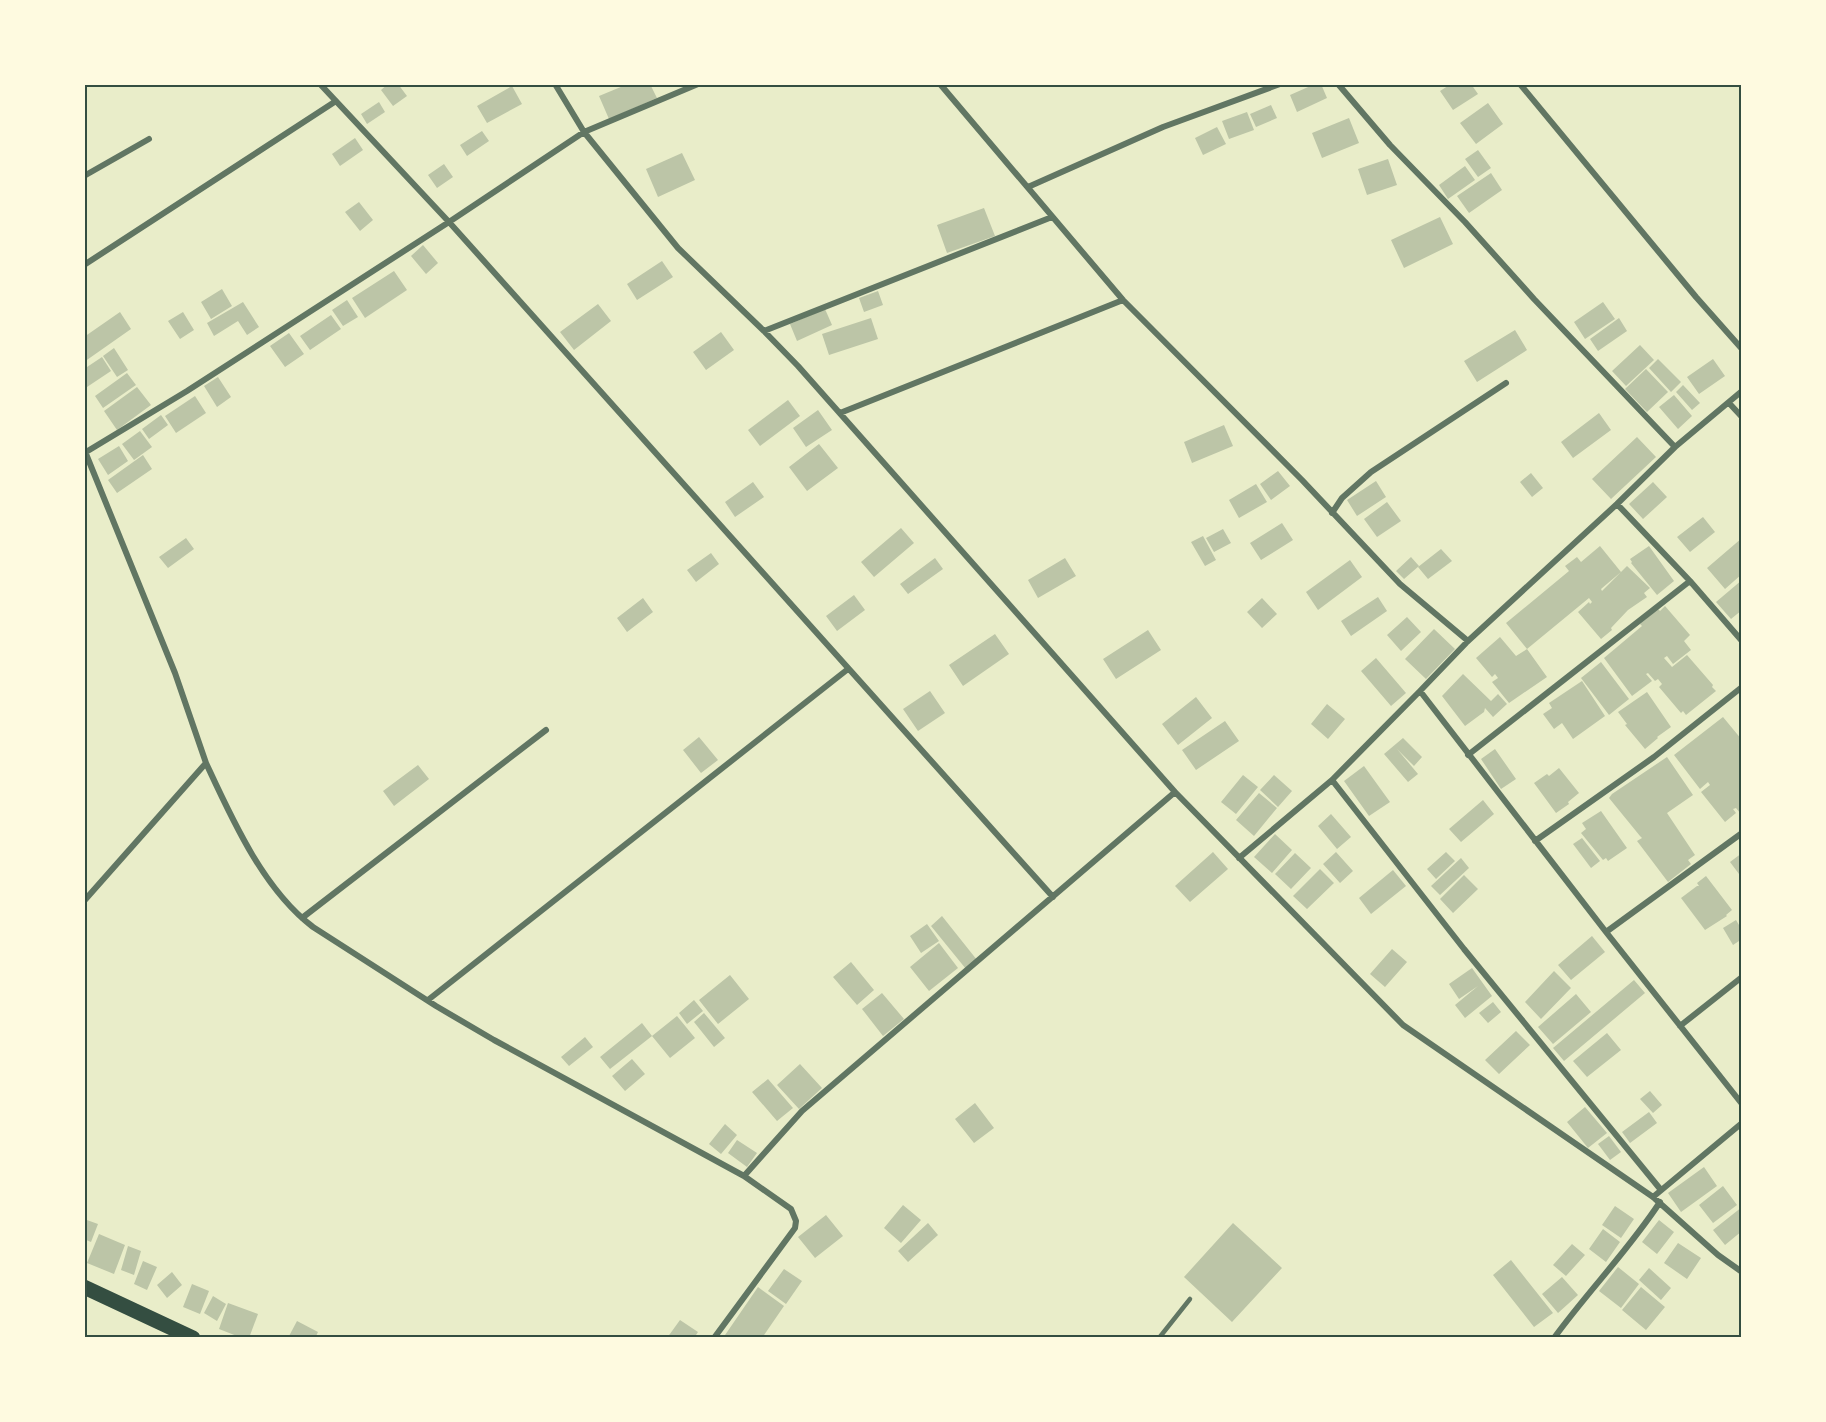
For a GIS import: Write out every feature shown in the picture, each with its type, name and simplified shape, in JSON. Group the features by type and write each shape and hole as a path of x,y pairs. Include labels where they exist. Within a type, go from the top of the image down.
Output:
{"highway":[{"path":"84,1287 193,1338"}],"street":[{"path":"320,84 449,222 1053,897"},
{"path":"555,84 584,132 678,248 764,331 840,413 1175,792 1403,1025 1660,1202 1718,1255 1742,1272"},
{"path":"698,84 584,132 187,391 85,450 175,673 206,763 261,868 281,896 302,918 428,1000 543,1067 744,1176 791,1209 796,1221 795,1228 714,1338"},
{"path":"940,84 1123,300 1400,584 1468,641"},
{"path":"1028,187 1163,127 1280,84"},
{"path":"1338,84 1389,145 1465,222 1534,299 1675,447"},
{"path":"1520,84 1695,297 1742,349"},
{"path":"84,265 336,101"},
{"path":"84,176 149,139"},
{"path":"764,331 1052,217"},
{"path":"840,413 1123,300"},
{"path":"1332,513 1342,498 1371,472 1506,383"},
{"path":"1239,858 1332,780 1468,641 1617,504 1675,447 1742,391"},
{"path":"1729,402 1742,417"},
{"path":"1617,504 1690,580 1742,641"},
{"path":"1468,755 1690,580"},
{"path":"428,1000 848,669"},
{"path":"1534,841 1654,757 1742,687"},
{"path":"1420,691 1534,841 1742,1104"},
{"path":"302,918 546,730"},
{"path":"84,901 206,763"},
{"path":"1332,780 1464,949 1661,1190"},
{"path":"744,1176 802,1111 1175,792"},
{"path":"1606,932 1742,833"},
{"path":"1680,1026 1742,977"},
{"path":"1653,1197 1742,1123"},
{"path":"1554,1338 1630,1245 1660,1202"}],"lane":[{"path":"1159,1338 1190,1299"}],"building":[{"path":"388,84 398,84 407,96 393,106 381,90"},
{"path":"628,84 650,84 657,98 609,119 599,96"},
{"path":"1315,84 1321,84 1327,98 1297,112 1290,95"},
{"path":"1451,84 1471,84 1478,94 1453,110 1440,91"},
{"path":"512,86 522,104 487,123 477,106"},
{"path":"379,102 385,112 367,124 361,114"},
{"path":"1488,103 1503,124 1476,144 1460,123"},
{"path":"1271,105 1277,118 1256,127 1250,114"},
{"path":"1247,112 1254,130 1229,139 1222,121"},
{"path":"1349,118 1359,143 1322,158 1312,133"},
{"path":"1217,127 1226,144 1203,155 1195,138"},
{"path":"482,131 489,141 467,156 460,145"},
{"path":"355,138 363,150 340,166 332,154"},
{"path":"1478,150 1491,168 1478,177 1465,159"},
{"path":"682,153 695,180 658,197 646,169"},
{"path":"1388,159 1397,185 1367,195 1358,169"},
{"path":"444,164 453,177 437,188 428,175"},
{"path":"1465,166 1475,180 1448,199 1439,185"},
{"path":"1491,173 1502,190 1469,213 1457,196"},
{"path":"359,202 373,220 360,231 345,212"},
{"path":"984,208 995,236 947,253 937,225"},
{"path":"1440,217 1453,244 1404,268 1391,240"},
{"path":"423,245 438,263 426,274 411,256"},
{"path":"662,261 673,277 637,300 627,284"},
{"path":"394,271 407,290 365,318 352,298"},
{"path":"222,289 232,306 211,319 201,302"},
{"path":"878,291 883,305 864,312 859,298"},
{"path":"347,300 358,317 343,326 332,310"},
{"path":"243,302 259,327 247,335 238,321 214,336 207,323"},
{"path":"1603,302 1615,319 1585,339 1574,322"},
{"path":"598,304 611,321 574,350 560,332"},
{"path":"825,309 832,325 797,341 790,324"},
{"path":"120,312 131,329 84,362 84,337"},
{"path":"183,312 194,330 180,339 168,321"},
{"path":"331,315 341,329 310,350 300,336"},
{"path":"871,318 878,339 829,355 822,334"},
{"path":"1619,318 1627,331 1598,351 1590,339"},
{"path":"1515,330 1527,350 1477,382 1464,361"},
{"path":"721,332 734,350 706,370 693,352"},
{"path":"289,333 304,354 285,367 270,346"},
{"path":"1640,345 1654,360 1626,386 1612,371"},
{"path":"114,348 128,370 117,377 103,356"},
{"path":"102,357 111,371 87,387 84,383 84,369"},
{"path":"1658,359 1681,382 1671,392 1649,368"},
{"path":"1713,359 1725,376 1699,394 1687,377"},
{"path":"1646,369 1668,392 1647,412 1625,389"},
{"path":"127,373 136,385 103,408 95,396"},
{"path":"218,377 231,397 217,407 204,386"},
{"path":"1683,385 1700,403 1692,410 1676,392"},
{"path":"137,387 151,405 117,430 104,411"},
{"path":"1674,395 1692,416 1678,429 1659,407"},
{"path":"195,396 206,413 176,433 165,416"},
{"path":"788,400 800,416 760,446 748,430"},
{"path":"818,410 832,430 806,447 793,428"},
{"path":"1599,413 1611,430 1573,458 1561,442"},
{"path":"161,415 168,425 149,439 142,429"},
{"path":"1224,425 1233,446 1192,463 1184,442"},
{"path":"140,431 152,447 134,460 122,444"},
{"path":"1637,437 1656,457 1611,499 1592,479"},
{"path":"819,444 838,468 807,491 789,467"},
{"path":"119,446 128,461 108,475 98,459"},
{"path":"143,455 152,469 117,493 108,480"},
{"path":"1278,471 1290,486 1271,500 1260,484"},
{"path":"1531,473 1543,488 1532,497 1520,482"},
{"path":"1376,481 1386,497 1357,516 1347,500"},
{"path":"753,482 764,497 735,517 725,502"},
{"path":"1653,482 1667,497 1643,519 1629,504"},
{"path":"1256,484 1267,502 1239,518 1229,500"},
{"path":"1387,502 1401,521 1377,537 1364,519"},
{"path":"1703,517 1715,532 1690,552 1677,537"},
{"path":"1282,523 1293,540 1261,560 1250,543"},
{"path":"901,528 914,543 874,577 861,562"},
{"path":"1223,529 1231,543 1214,552 1206,538"},
{"path":"1203,536 1216,560 1205,566 1191,542"},
{"path":"186,538 194,549 168,568 159,557"},
{"path":"1742,538 1742,574 1725,589 1707,568"},
{"path":"1600,546 1621,572 1627,566 1650,588 1644,593 1647,597 1628,610 1611,628 1612,630 1601,639 1578,612 1592,602 1589,598 1527,649 1506,623 1569,571 1565,566 1577,557 1581,562","holes":["1621,572 1602,591 1601,589"]},
{"path":"1649,546 1674,581 1657,595 1630,559"},
{"path":"1441,549 1452,561 1428,579 1418,567"},
{"path":"711,553 719,564 696,582 687,570"},
{"path":"1411,557 1419,566 1404,579 1396,571"},
{"path":"935,558 943,569 908,594 900,584"},
{"path":"1065,558 1076,576 1038,598 1028,580"},
{"path":"1350,560 1362,577 1318,610 1306,592"},
{"path":"1742,580 1742,610 1731,619 1716,602"},
{"path":"854,595 865,610 837,631 826,616"},
{"path":"1378,597 1387,611 1351,636 1341,621"},
{"path":"643,598 653,612 627,632 617,618"},
{"path":"1262,598 1277,614 1262,628 1247,612"},
{"path":"1665,606 1690,635 1684,641 1691,650 1673,664 1667,656 1664,658 1672,667 1687,655 1716,691 1686,715 1683,711 1681,713 1659,687 1662,684 1658,679 1655,681 1648,673 1646,674 1652,681 1632,696 1604,658 1642,626 1640,624"},
{"path":"1407,617 1421,632 1401,651 1387,635"},
{"path":"1434,629 1455,649 1426,679 1405,659"},
{"path":"1148,630 1161,650 1116,679 1103,659"},
{"path":"995,634 1009,654 963,686 949,665"},
{"path":"1500,637 1516,656 1527,649 1547,677 1509,703 1492,682 1498,678 1495,674 1492,677 1476,658"},
{"path":"1376,658 1406,693 1391,706 1361,671"},
{"path":"1601,662 1629,699 1609,715 1581,678"},
{"path":"1463,674 1491,701 1498,694 1507,704 1493,717 1485,708 1484,712 1465,726 1442,696"},
{"path":"1582,681 1605,716 1573,739 1562,723 1554,729 1543,714 1552,708 1549,703"},
{"path":"930,691 945,713 918,731 903,709"},
{"path":"1647,692 1671,727 1645,749 1625,725 1627,724 1618,712"},
{"path":"1196,697 1212,718 1178,745 1162,724"},
{"path":"1327,704 1345,719 1328,739 1311,724"},
{"path":"1723,717 1742,740 1742,811 1740,813 1736,808 1733,809 1736,813 1725,822 1701,792 1710,785 1708,782 1700,789 1674,755"},
{"path":"1225,721 1239,741 1196,770 1182,750"},
{"path":"699,737 718,760 701,773 683,750"},
{"path":"1403,738 1422,757 1414,766 1397,749 1418,774 1408,782 1384,754"},
{"path":"1495,749 1516,779 1501,789 1481,759"},
{"path":"1667,757 1693,795 1667,813 1695,855 1688,860 1691,864 1668,882 1637,841 1642,838 1609,798"},
{"path":"418,765 429,779 394,806 383,791"},
{"path":"1364,766 1390,802 1369,816 1344,781"},
{"path":"1559,768 1579,793 1556,813 1534,783"},
{"path":"1243,775 1258,787 1236,814 1221,802"},
{"path":"1274,775 1292,791 1278,807 1260,790"},
{"path":"1259,793 1277,808 1254,836 1236,820"},
{"path":"1483,800 1494,814 1461,842 1449,829"},
{"path":"1601,811 1627,848 1608,861 1606,858 1603,860 1581,833 1586,829 1582,823"},
{"path":"1331,814 1351,837 1337,849 1318,826"},
{"path":"1275,834 1292,850 1272,873 1254,857"},
{"path":"1582,838 1600,861 1591,868 1573,844"},
{"path":"1213,852 1228,869 1190,902 1175,886"},
{"path":"1336,852 1353,871 1340,883 1323,864"},
{"path":"1446,852 1455,861 1436,879 1427,869"},
{"path":"1295,853 1311,868 1291,889 1275,874"},
{"path":"1742,853 1742,878 1730,862"},
{"path":"1461,858 1469,868 1440,895 1431,886"},
{"path":"1320,869 1334,883 1307,909 1293,896"},
{"path":"1393,870 1406,886 1371,914 1359,898"},
{"path":"1464,875 1478,889 1453,913 1440,899"},
{"path":"1706,876 1732,910 1727,916 1705,930 1681,898 1699,886 1697,883"},
{"path":"942,916 977,960 966,969 931,926"},
{"path":"1736,920 1742,930 1742,939 1733,945 1723,928"},
{"path":"927,924 939,941 921,953 910,936"},
{"path":"1592,936 1605,952 1571,980 1558,965"},
{"path":"939,943 958,968 929,991 910,967"},
{"path":"1392,949 1407,962 1385,987 1370,974"},
{"path":"851,962 874,990 857,1005 833,977"},
{"path":"1472,968 1492,996 1465,1018 1455,1005 1478,986 1459,999 1449,984"},
{"path":"1554,971 1571,988 1541,1019 1525,1002"},
{"path":"730,975 749,999 718,1024 699,1000"},
{"path":"1634,980 1645,993 1564,1061 1553,1048"},
{"path":"882,993 904,1019 883,1036 862,1009"},
{"path":"1576,994 1591,1012 1553,1044 1538,1027"},
{"path":"694,1000 703,1011 687,1024 679,1013"},
{"path":"1493,1002 1501,1012 1488,1023 1479,1013"},
{"path":"704,1013 725,1038 714,1047 694,1022"},
{"path":"677,1016 695,1038 670,1058 652,1036"},
{"path":"642,1023 652,1036 610,1069 600,1057"},
{"path":"1516,1031 1530,1045 1499,1074 1485,1060"},
{"path":"1607,1033 1621,1050 1587,1077 1573,1061"},
{"path":"585,1037 593,1047 569,1066 561,1057"},
{"path":"632,1059 645,1074 625,1091 612,1076"},
{"path":"800,1064 822,1088 799,1109 777,1085"},
{"path":"768,1079 793,1108 777,1121 752,1092"},
{"path":"1650,1091 1662,1105 1653,1113 1640,1099"},
{"path":"975,1103 994,1128 974,1143 955,1119"},
{"path":"1585,1107 1607,1133 1588,1148 1567,1122"},
{"path":"1649,1112 1657,1123 1630,1143 1622,1132"},
{"path":"725,1124 737,1135 721,1154 709,1144"},
{"path":"1609,1136 1621,1152 1610,1160 1598,1144"},
{"path":"737,1140 757,1153 747,1167 728,1153"},
{"path":"1704,1167 1717,1186 1681,1212 1668,1193"},
{"path":"1723,1186 1737,1205 1713,1223 1699,1205"},
{"path":"903,1205 921,1220 901,1243 884,1228"},
{"path":"1615,1206 1634,1219 1621,1238 1602,1225"},
{"path":"1742,1207 1742,1231 1725,1245 1713,1230"},
{"path":"826,1215 843,1236 815,1258 798,1237"},
{"path":"84,1219 98,1224 91,1242 84,1239"},
{"path":"1659,1220 1674,1232 1657,1254 1642,1242"},
{"path":"928,1223 938,1235 908,1262 898,1251"},
{"path":"1233,1223 1282,1268 1232,1322 1184,1277"},
{"path":"1603,1229 1620,1242 1606,1262 1589,1249"},
{"path":"99,1234 125,1245 114,1274 87,1263"},
{"path":"1678,1243 1701,1258 1687,1279 1664,1263"},
{"path":"1572,1244 1585,1255 1566,1276 1553,1265"},
{"path":"128,1246 141,1251 134,1275 121,1270"},
{"path":"1511,1260 1553,1313 1534,1327 1493,1275"},
{"path":"143,1261 157,1267 147,1290 134,1284"},
{"path":"1618,1267 1639,1284 1621,1308 1599,1291"},
{"path":"1649,1268 1671,1288 1661,1300 1639,1280"},
{"path":"784,1269 802,1281 786,1304 768,1291"},
{"path":"172,1272 182,1285 167,1298 157,1285"},
{"path":"1562,1277 1578,1295 1558,1313 1542,1294"},
{"path":"192,1284 209,1291 200,1314 183,1307"},
{"path":"758,1287 784,1306 762,1338 723,1338"},
{"path":"1641,1287 1665,1307 1646,1330 1622,1310"},
{"path":"213,1296 226,1304 217,1321 204,1313"},
{"path":"228,1303 258,1314 249,1338 242,1338 219,1329"},
{"path":"680,1320 698,1332 694,1338 667,1338"},
{"path":"297,1321 318,1332 315,1338 288,1338"}]}
